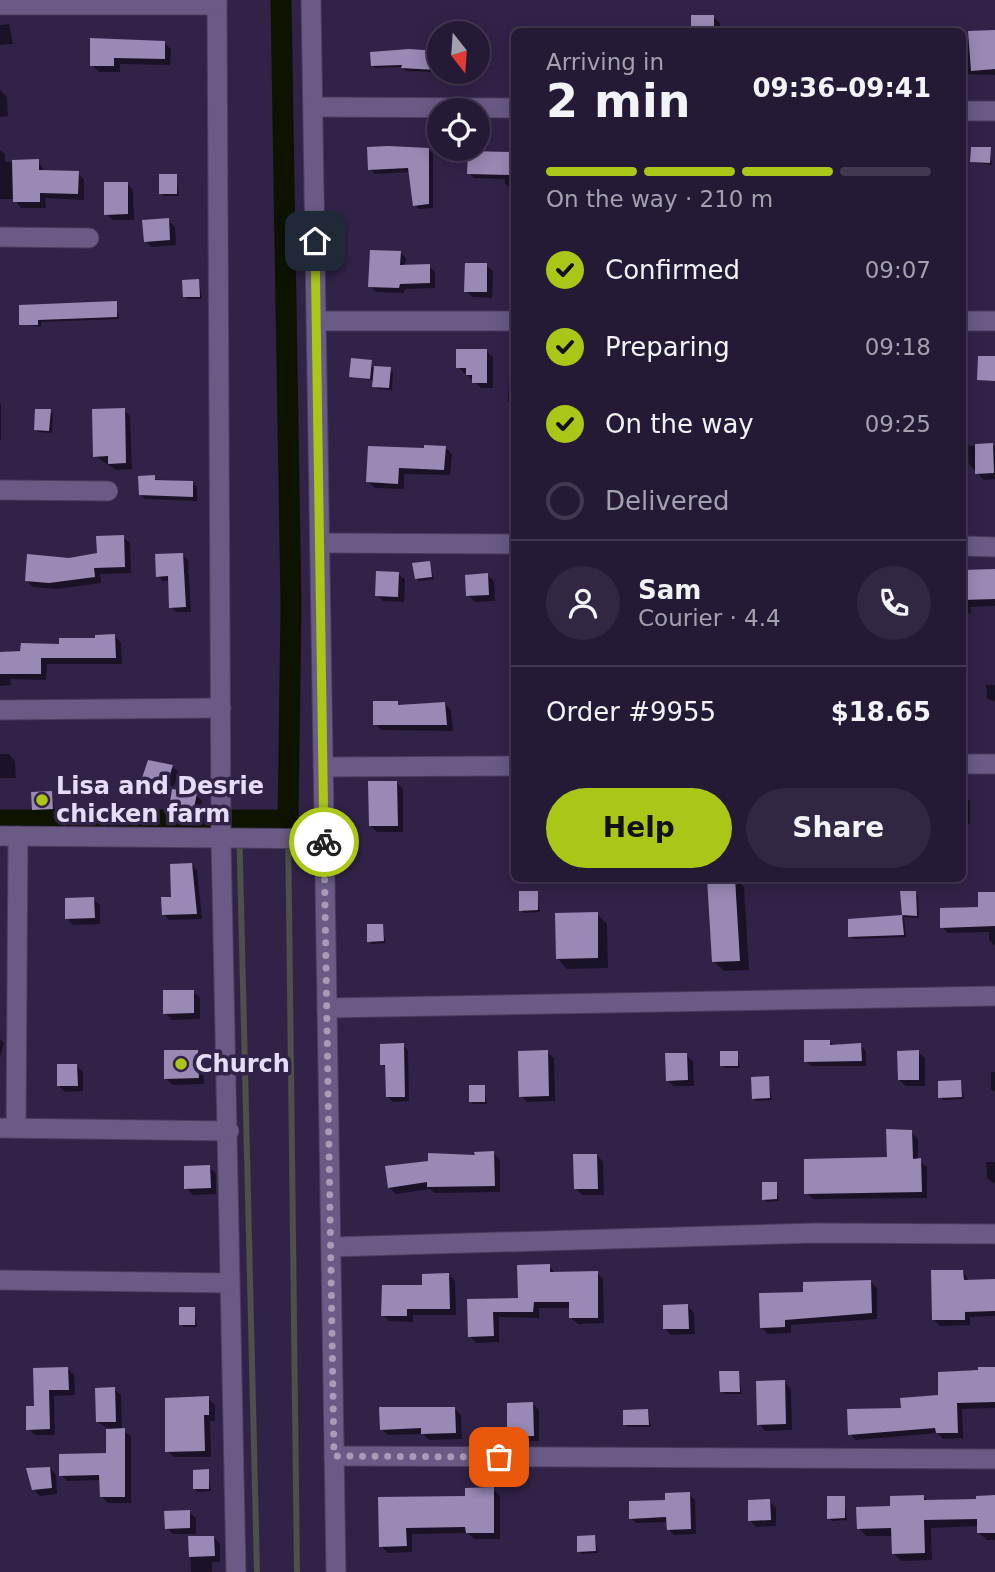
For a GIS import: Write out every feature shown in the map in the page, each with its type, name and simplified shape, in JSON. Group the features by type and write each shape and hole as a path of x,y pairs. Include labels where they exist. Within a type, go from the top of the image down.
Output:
{"street":[{"path":"312,0 335,1572"},
{"path":"0,5 217,3 220,838 229,1131 229,1283 236,1572"},
{"path":"313,107 511,108"},
{"path":"966,111 995,111"},
{"path":"0,237 89,237"},
{"path":"316,321 511,321"},
{"path":"966,321 995,321"},
{"path":"0,491 108,491"},
{"path":"320,543 511,544"},
{"path":"966,547 995,547"},
{"path":"0,710 221,708"},
{"path":"966,764 995,764"},
{"path":"323,767 511,766"},
{"path":"229,1131 8,1128 9,836 324,839"},
{"path":"327,1008 995,996"},
{"path":"331,1247 816,1233 995,1234"},
{"path":"0,1280 229,1283"},
{"path":"334,1456 995,1459"}],"building":[{"path":"691,15 714,15 714,28 691,28"},
{"path":"995,30 995,69 971,71 968,31"},
{"path":"90,38 165,41 165,59 114,58 114,66 90,66"},
{"path":"427,50 427,69 401,68 402,65 371,66 370,52"},
{"path":"367,147 427,148 429,204 413,206 408,168 368,170"},
{"path":"971,147 991,147 990,163 970,162"},
{"path":"490,151 511,152 511,175 467,174 468,161 490,161"},
{"path":"39,159 39,170 79,171 78,194 40,193 40,202 13,202 12,160"},
{"path":"159,174 177,174 177,194 159,194"},
{"path":"104,182 128,182 128,214 104,215"},
{"path":"169,218 170,240 144,242 142,220"},
{"path":"370,250 401,251 400,265 430,264 430,283 400,284 399,288 368,287"},
{"path":"465,263 487,263 487,292 464,292"},
{"path":"199,279 200,297 183,297 182,280"},
{"path":"117,301 117,317 38,320 38,325 19,325 19,305"},
{"path":"456,349 487,349 487,383 472,383 472,375 466,375 466,368 456,368"},
{"path":"978,356 995,356 995,381 977,380"},
{"path":"351,358 372,360 370,379 349,377"},
{"path":"374,366 391,367 389,388 372,387"},
{"path":"125,408 126,463 108,464 108,456 93,457 92,409"},
{"path":"35,409 51,409 49,431 34,430"},
{"path":"993,443 994,473 975,474 975,444"},
{"path":"424,445 446,446 444,470 399,468 398,484 366,482 368,446 424,448"},
{"path":"155,475 155,480 193,481 193,497 139,495 138,476"},
{"path":"124,535 125,567 94,568 95,577 49,583 25,581 27,554 69,558 97,553 96,536"},
{"path":"183,553 186,607 169,608 168,576 156,577 155,554"},
{"path":"430,561 432,577 415,579 412,563"},
{"path":"995,569 995,599 966,600 966,570"},
{"path":"376,571 399,572 398,597 375,596"},
{"path":"488,573 489,595 466,596 465,575"},
{"path":"115,634 116,658 41,658 41,674 0,674 0,652 20,651 21,643 59,644 59,638 95,638 95,635"},
{"path":"373,701 398,701 398,705 445,702 447,725 373,725"},
{"path":"148,760 173,765 168,781 142,778"},
{"path":"368,781 397,781 398,826 369,826"},
{"path":"172,789 197,793 193,813 169,809"},
{"name":"Lisa and Desrie chicken farm","path":"52,791 53,809 32,810 31,792"},
{"path":"192,863 197,914 162,915 161,897 171,897 170,864"},
{"path":"707,882 735,882 740,961 712,962"},
{"path":"519,891 538,891 538,910 519,911"},
{"path":"900,891 916,891 917,916 902,915"},
{"path":"978,892 995,892 995,926 940,928 940,908 978,907"},
{"path":"94,897 95,918 65,919 65,898"},
{"path":"598,912 598,958 556,959 555,913"},
{"path":"902,915 904,935 848,937 848,919"},
{"path":"367,924 383,924 384,941 367,942"},
{"path":"163,990 194,990 194,1013 163,1014"},
{"path":"804,1040 830,1040 830,1045 861,1043 862,1061 804,1062"},
{"path":"404,1043 405,1097 386,1097 385,1065 380,1065 380,1044"},
{"name":"Church","path":"164,1050 198,1050 199,1078 164,1079"},
{"path":"548,1050 549,1096 519,1097 518,1051"},
{"path":"919,1050 919,1080 898,1080 897,1051"},
{"path":"720,1051 738,1051 738,1066 720,1066"},
{"path":"665,1053 687,1053 688,1080 666,1081"},
{"path":"57,1064 77,1064 78,1086 57,1086"},
{"path":"769,1076 770,1098 752,1099 751,1077"},
{"path":"961,1080 962,1097 938,1098 938,1081"},
{"path":"469,1085 485,1085 485,1102 469,1102"},
{"path":"886,1129 912,1130 913,1159 921,1158 922,1192 804,1194 804,1159 887,1157"},
{"path":"494,1151 495,1186 427,1187 427,1182 388,1188 385,1166 428,1161 428,1153 475,1155 474,1152"},
{"path":"573,1154 597,1154 598,1189 574,1189"},
{"path":"210,1165 211,1188 184,1189 184,1166"},
{"path":"762,1182 777,1182 777,1199 762,1200"},
{"path":"550,1264 550,1272 598,1271 598,1318 569,1318 569,1302 534,1302 533,1312 493,1312 494,1336 468,1337 467,1299 518,1298 517,1265"},
{"path":"931,1270 963,1270 964,1280 995,1279 995,1311 965,1312 965,1320 932,1320"},
{"path":"449,1273 450,1309 407,1309 407,1316 381,1316 382,1285 422,1285 422,1274"},
{"path":"871,1280 872,1313 785,1320 785,1327 760,1328 759,1293 803,1292 803,1282"},
{"path":"688,1304 689,1329 663,1329 663,1305"},
{"path":"179,1307 195,1307 195,1325 179,1325"},
{"path":"68,1367 69,1390 49,1390 50,1429 26,1430 26,1406 34,1406 33,1368"},
{"path":"978,1367 995,1367 995,1402 957,1403 958,1433 936,1433 935,1428 848,1435 847,1409 901,1408 900,1398 938,1395 938,1372 978,1370"},
{"path":"719,1371 739,1371 740,1392 720,1392"},
{"path":"785,1380 786,1424 757,1425 756,1381"},
{"path":"115,1387 116,1422 96,1422 95,1388"},
{"path":"209,1396 209,1415 204,1415 205,1451 165,1452 165,1398"},
{"path":"533,1402 534,1436 507,1436 507,1403"},
{"path":"379,1407 455,1407 456,1433 421,1434 421,1428 380,1430"},
{"path":"648,1409 649,1425 623,1425 623,1410"},
{"path":"125,1428 125,1497 100,1497 99,1475 59,1476 59,1454 106,1453 106,1429"},
{"path":"50,1467 52,1488 32,1490 26,1468"},
{"path":"209,1469 209,1489 193,1489 193,1470"},
{"path":"494,1487 494,1533 466,1533 465,1527 406,1528 407,1546 379,1547 378,1497 465,1496 465,1488"},
{"path":"690,1492 691,1529 667,1530 666,1517 629,1519 629,1501 665,1500 665,1493"},
{"path":"924,1495 924,1500 976,1499 976,1496 995,1495 995,1533 977,1533 977,1519 924,1520 925,1553 892,1554 891,1528 857,1529 856,1507 890,1506 890,1496"},
{"path":"827,1496 845,1496 845,1518 827,1519"},
{"path":"770,1499 771,1520 748,1521 748,1500"},
{"path":"190,1510 190,1528 165,1529 164,1511"},
{"path":"595,1535 596,1551 577,1552 577,1536"},
{"path":"188,1536 214,1536 215,1556 189,1557"}],"waterway":[{"path":"0,820 288,820 291,607 281,0"},
{"path":"239,820 257,1572"},
{"path":"288,820 297,1572"}],"way so far":[{"path":"324,842 334,1456 499,1457"}],"place":[{"name":"Lisa and Desrie chicken farm","path":"42,800"},
{"name":"Church","path":"181,1064"}],"route":[{"path":"315,241 324,842"}]}
